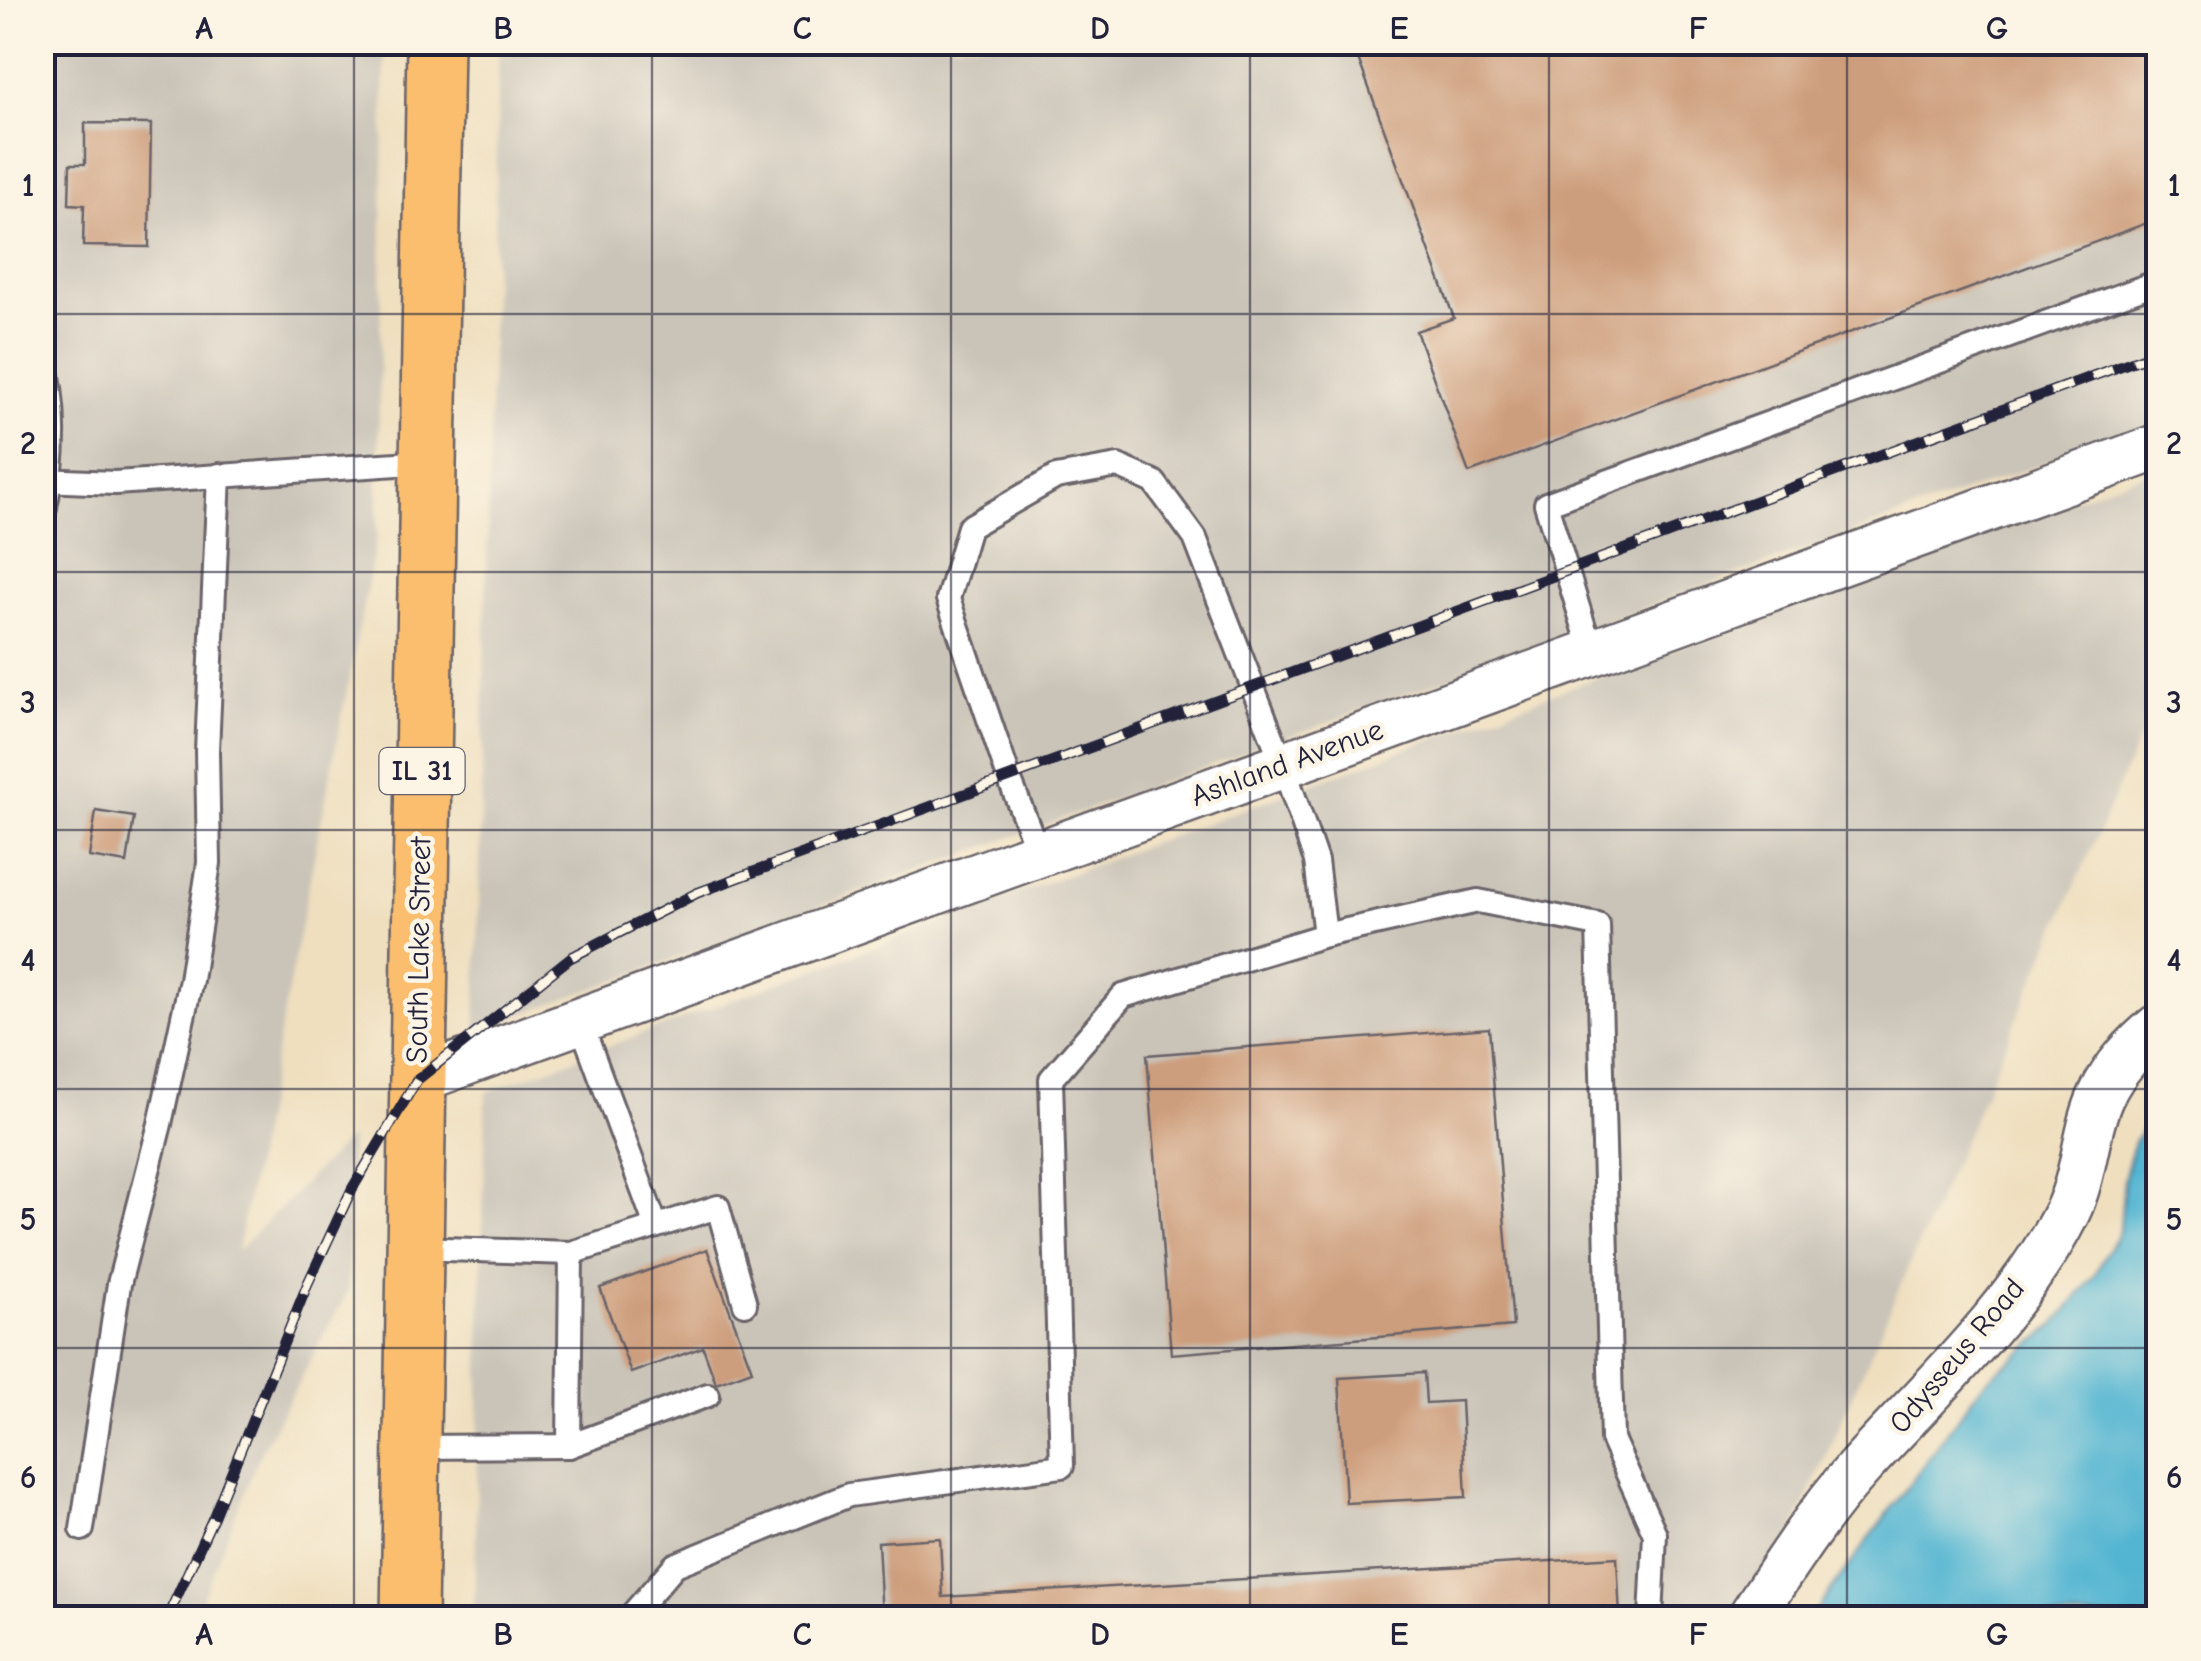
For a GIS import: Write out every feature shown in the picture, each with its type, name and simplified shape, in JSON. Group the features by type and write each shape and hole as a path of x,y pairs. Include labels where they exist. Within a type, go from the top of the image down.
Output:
{"main road":[{"name":"South Lake Street","path":"410,1618 435,42"}],"street":[{"name":"Ashland Avenue","path":"416,1080 2158,447"},
{"name":"Odysseus Road","path":"1750,1618 1789,1558 1853,1474 1992,1324 2040,1255 2066,1214 2080,1180 2100,1098 2128,1052 2158,1027"}],"lane":[{"path":"1592,653 1546,504 2158,282"},
{"path":"42,350 54,390 42,520"},
{"path":"47,480 115,482 428,462"},
{"path":"1039,854 948,599 970,527 1056,477 1118,466 1154,482 1195,538 1284,765 1316,861 1326,935"},
{"path":"82,1529 119,1284 160,1124 191,980 209,863 207,751 218,475"},
{"path":"629,1618 675,1565 849,1495 1062,1466 1051,1079 1123,996 1326,935 1478,901 1598,925 1612,1439 1656,1534 1651,1618"},
{"path":"580,1021 656,1226"},
{"path":"415,1248 571,1253 718,1207 745,1304"},
{"path":"569,1446 571,1253"},
{"path":"410,1447 569,1446 708,1395"}],"shaded area":[{"path":"42,43 385,43 377,536 237,1251 350,1137 348,1291 261,1451 194,1618 43,1618"},
{"path":"499,43 2158,43 2158,422 476,1031"},
{"path":"2158,468 2158,696 1755,1618 474,1618 486,1092"}],"water":[{"path":"2158,1107 2158,1618 1811,1618 1984,1382 2055,1325 2094,1276 2120,1229 2124,1181 2134,1142"}],"building":[{"path":"1352,42 2158,42 2158,219 1469,473 1416,331 1454,318"},
{"path":"85,123 151,124 149,247 83,246 84,205 69,204 70,164 85,164"},
{"path":"96,811 134,817 127,863 89,857"},
{"path":"1489,1028 1513,1326 1171,1354 1147,1055"},
{"path":"707,1249 752,1370 716,1383 703,1347 631,1373 600,1288"},
{"path":"1424,1373 1426,1403 1461,1401 1466,1497 1346,1503 1339,1378"},
{"path":"940,1538 943,1597 1617,1557 1620,1618 882,1618 878,1542"}],"railway":[{"path":"167,1618 213,1518 308,1283 352,1189 417,1080 570,958 697,893 2158,352"}]}
